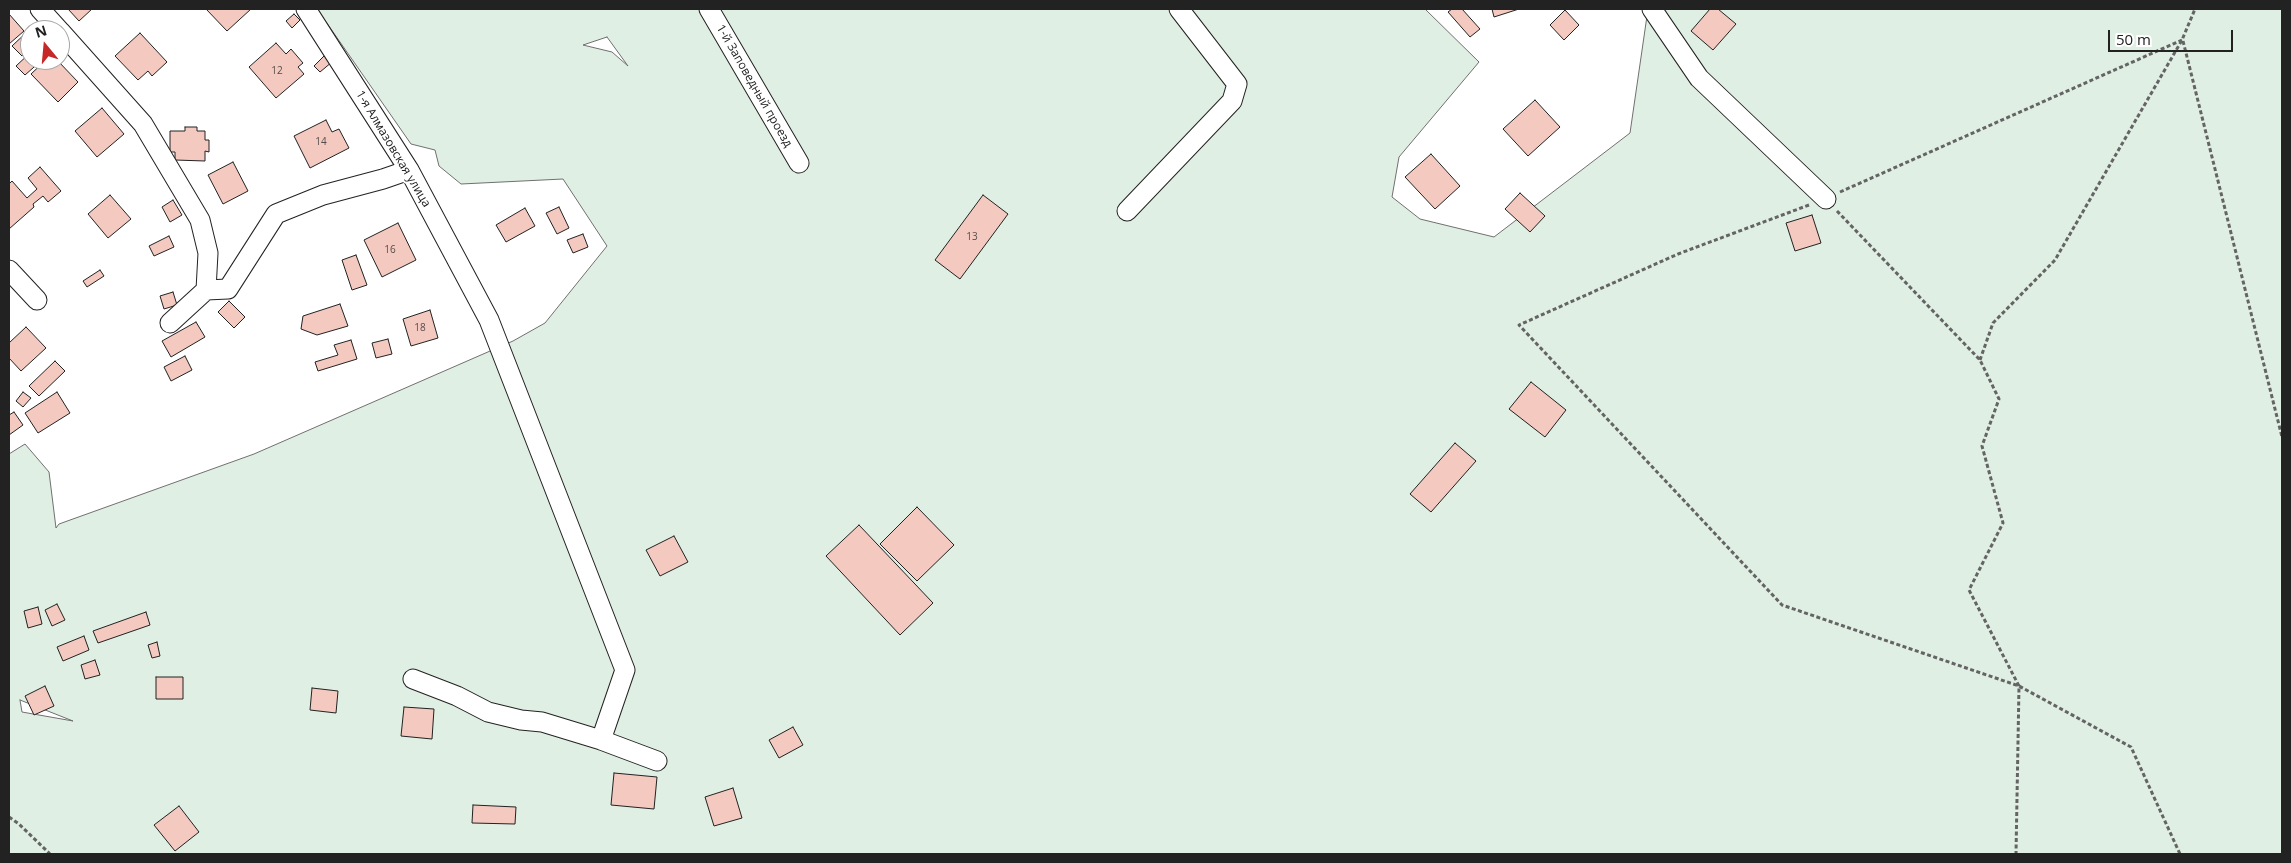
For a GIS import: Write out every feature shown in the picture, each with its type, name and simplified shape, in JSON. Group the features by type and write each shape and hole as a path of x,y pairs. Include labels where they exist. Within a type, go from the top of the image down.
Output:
{"street":[{"path":"40,9 50,20"},
{"name":"1-я Алмазовская улица","path":"306,9 409,170 489,320 625,670 601,740"},
{"name":"1-й Заповедный проезд","path":"709,9 799,163"},
{"path":"1126,211 1232,101 1237,84 1179,9"},
{"path":"1652,9 1699,78 1826,199"},
{"path":"70,43 143,124 200,220 208,253 206,290"},
{"path":"170,323 206,290 228,289 276,214 323,195 409,170"},
{"path":"9,270 37,300"},
{"path":"414,679 457,696 488,712 521,720 542,722 601,740 657,761"}],"path":[{"path":"1980,360 1994,323 2055,260 2182,40 2195,9"},
{"path":"2180,854 2131,747 2019,686 1782,605 1519,325 1678,254 1826,199 2182,40"},
{"path":"2182,40 2282,437"},
{"path":"1826,199 1980,360 1999,399 1982,446 2003,524 1969,590 2019,686 2016,854"},
{"path":"9,817 20,824 50,854"}],"green space":[{"path":"317,9 1425,9 1479,62 1399,157 1392,197 1420,219 1494,237 1630,133 1648,9 2282,9 2282,854 9,854 9,454 25,444 49,472 56,528 59,524 254,454 513,341 545,323 607,246 563,179 461,184 439,166 435,150 411,144","holes":["607,37 628,66 612,52 583,45","20,700 73,721 22,712"]}],"building":[{"path":"68,9 92,9 79,21"},
{"path":"206,9 251,9 227,31"},
{"path":"1452,9 1462,9 1480,29 1470,37 1448,12"},
{"path":"1492,9 1519,9 1494,17"},
{"path":"1710,9 1718,9 1736,24 1713,50 1691,31"},
{"path":"1565,10 1579,25 1564,40 1550,25"},
{"path":"9,14 20,26 20,34 9,44"},
{"path":"294,14 300,20 292,28 286,21"},
{"path":"140,33 167,62 152,76 148,71 138,80 115,56"},
{"path":"20,38 20,54 12,46"},
{"path":"276,43 286,54 291,49 303,63 298,67 304,74 276,98 249,67"},
{"path":"325,55 332,62 320,72 314,66"},
{"path":"20,70 31,70 25,75"},
{"path":"35,70 67,70 78,82 58,102 31,74"},
{"path":"1535,100 1560,127 1528,156 1503,129"},
{"path":"102,108 124,134 97,157 75,131"},
{"path":"326,120 332,132 339,129 349,148 310,168 294,136"},
{"path":"185,127 197,127 197,131 205,131 205,140 209,140 209,152 205,151 205,161 175,160 175,152 170,152 170,131 185,131"},
{"path":"1431,154 1460,186 1435,209 1405,177"},
{"path":"233,162 248,191 223,204 208,175"},
{"path":"40,167 61,191 48,202 43,196 33,204 34,207 9,229 9,184 12,181 27,198 37,189 28,178"},
{"path":"1520,193 1545,216 1530,232 1505,209"},
{"path":"110,195 131,219 108,238 88,214"},
{"path":"983,195 1008,214 960,279 935,260"},
{"path":"173,200 182,215 170,222 162,207"},
{"path":"559,207 569,228 557,234 546,213"},
{"path":"525,208 535,226 506,242 496,225"},
{"path":"1812,215 1821,243 1795,251 1786,223"},
{"path":"398,223 416,260 382,277 364,240"},
{"path":"583,234 588,247 573,253 567,240"},
{"path":"169,236 174,247 154,256 149,246"},
{"path":"356,255 367,285 352,290 342,260"},
{"path":"100,270 104,276 87,287 83,281"},
{"path":"173,292 177,305 164,309 160,296"},
{"path":"229,301 245,317 234,328 218,312"},
{"path":"340,304 348,326 317,335 301,329 303,316"},
{"path":"430,310 438,338 411,346 403,319"},
{"path":"196,322 205,337 171,357 162,341"},
{"path":"26,327 46,348 21,371 9,358 9,343"},
{"path":"388,339 392,354 376,358 372,343"},
{"path":"351,340 357,359 318,371 315,362 338,355 334,345"},
{"path":"185,356 192,370 171,381 164,367"},
{"path":"55,361 65,371 39,396 29,386"},
{"path":"1531,382 1566,410 1545,437 1509,409"},
{"path":"23,392 31,398 23,407 16,401"},
{"path":"57,392 70,413 38,433 25,413"},
{"path":"14,412 23,425 9,435 9,415"},
{"path":"1455,443 1476,461 1431,512 1410,494"},
{"path":"917,507 954,545 917,581 880,544"},
{"path":"859,525 933,603 900,635 826,556"},
{"path":"674,536 688,562 660,576 646,550"},
{"path":"57,604 65,620 52,626 45,610"},
{"path":"38,607 42,624 28,628 24,611"},
{"path":"146,612 150,625 98,643 93,631"},
{"path":"84,636 89,650 63,661 57,647"},
{"path":"157,642 160,656 152,658 148,645"},
{"path":"95,660 100,675 85,679 81,665"},
{"path":"156,677 183,677 183,699 156,699"},
{"path":"45,686 54,706 34,715 25,696"},
{"path":"312,688 338,691 336,713 310,710"},
{"path":"404,707 434,709 432,739 401,736"},
{"path":"793,727 803,745 779,758 769,740"},
{"path":"614,773 657,777 654,809 611,805"},
{"path":"733,788 742,818 714,826 705,797"},
{"path":"473,805 516,807 515,824 472,823"},
{"path":"179,806 199,832 175,851 154,825"}]}
